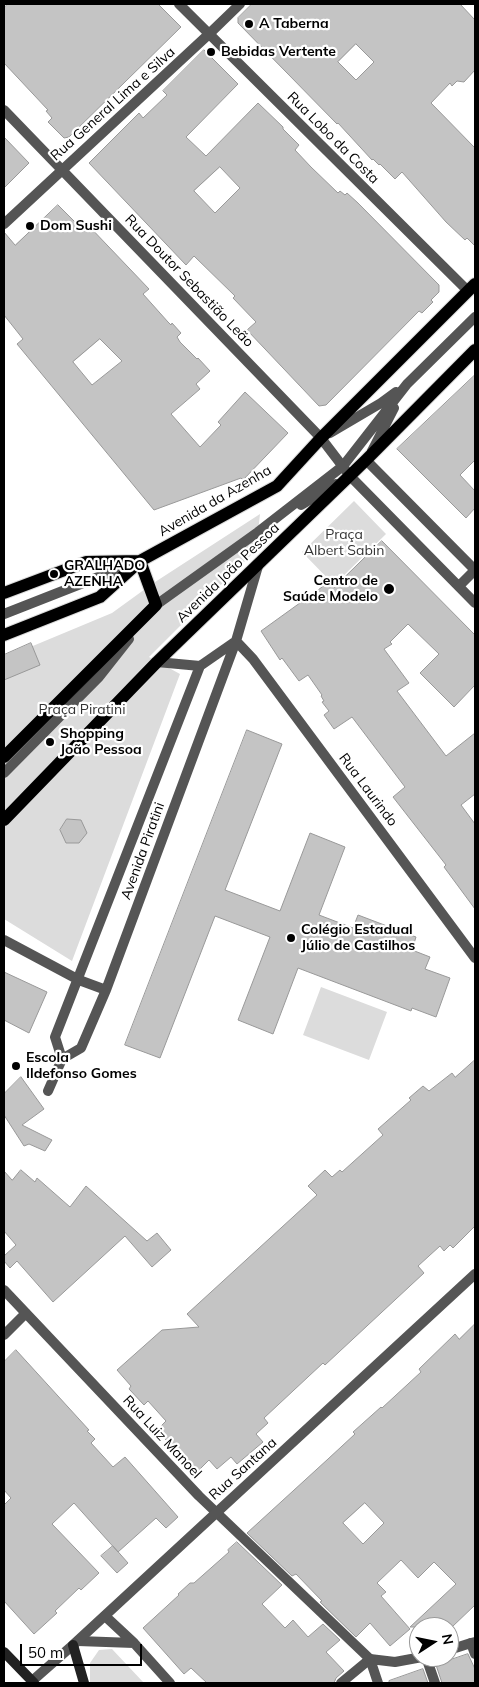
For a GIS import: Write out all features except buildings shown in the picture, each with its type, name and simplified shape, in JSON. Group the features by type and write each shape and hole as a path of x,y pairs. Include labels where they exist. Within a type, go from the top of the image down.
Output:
{"main road":[{"path":"321,438 472,288"},
{"name":"Avenida João Pessoa","path":"4,820 157,662 258,566 346,471 366,460 475,350"},
{"name":"Avenida da Azenha","path":"4,635 100,597 140,561 277,486 321,438"},
{"name":"Avenida da Azenha","path":"4,593 86,562 140,561"},
{"name":"Avenida João Pessoa","path":"4,757 156,605 140,561"},
{"path":"76,1643 84,1683"},
{"path":"4,1652 32,1682"}],"street":[{"name":"Rua Lobo da Costa","path":"179,4 472,288"},
{"name":"Rua General Lima e Silva","path":"4,224 240,4"},
{"name":"Rua Doutor Sebastião Leão","path":"4,110 321,438 346,471 475,603"},
{"path":"321,438 382,403 407,384 475,317"},
{"path":"407,384 366,460 475,570 459,586"},
{"path":"4,773 99,677 156,605 346,471 407,384"},
{"path":"4,614 140,561"},
{"name":"Avenida Piratini","path":"200,666 79,980 55,1037 62,1059 81,1048 106,990 236,641 258,566"},
{"path":"157,662 200,666 236,641"},
{"name":"Rua Laurindo","path":"236,641 253,659 475,958"},
{"path":"4,940 79,980 106,990"},
{"path":"48,1091 62,1059"},
{"name":"Rua Santana","path":"32,1682 475,1274"},
{"name":"Rua Luiz Manoel","path":"4,1290 199,1496 370,1659"},
{"path":"4,1335 26,1313"},
{"path":"104,1616 134,1643 170,1683"},
{"path":"76,1643 134,1643"},
{"path":"459,1647 473,1643 475,1654"},
{"path":"370,1659 378,1683"},
{"path":"341,1683 370,1659 395,1662 409,1660"},
{"path":"428,1667 435,1683"}],"green space":[{"name":"Praça Albert Sabin","path":"354,501 386,534 334,585 302,552"},
{"name":"Praça Piratini","path":"260,514 256,550 149,657 180,674 72,961 4,919 4,658 112,613 152,584"},
{"path":"321,987 387,1012 369,1060 303,1035"},
{"path":"112,1649 144,1683 90,1683 90,1663 99,1650"}],"place":[{"name":"A Taberna","path":"249,24"},
{"name":"Bebidas Vertente","path":"211,52"},
{"name":"Dom Sushi","path":"30,226"},
{"name":"GRALHADO AZENHA","path":"54,574"},
{"name":"Centro de Saúde Modelo","path":"389,589"},
{"name":"Shopping João Pessoa","path":"50,742"},
{"name":"Colégio Estadual Júlio de Castilhos","path":"291,938"},
{"name":"Escola Ildefonso Gomes","path":"16,1066"}]}
